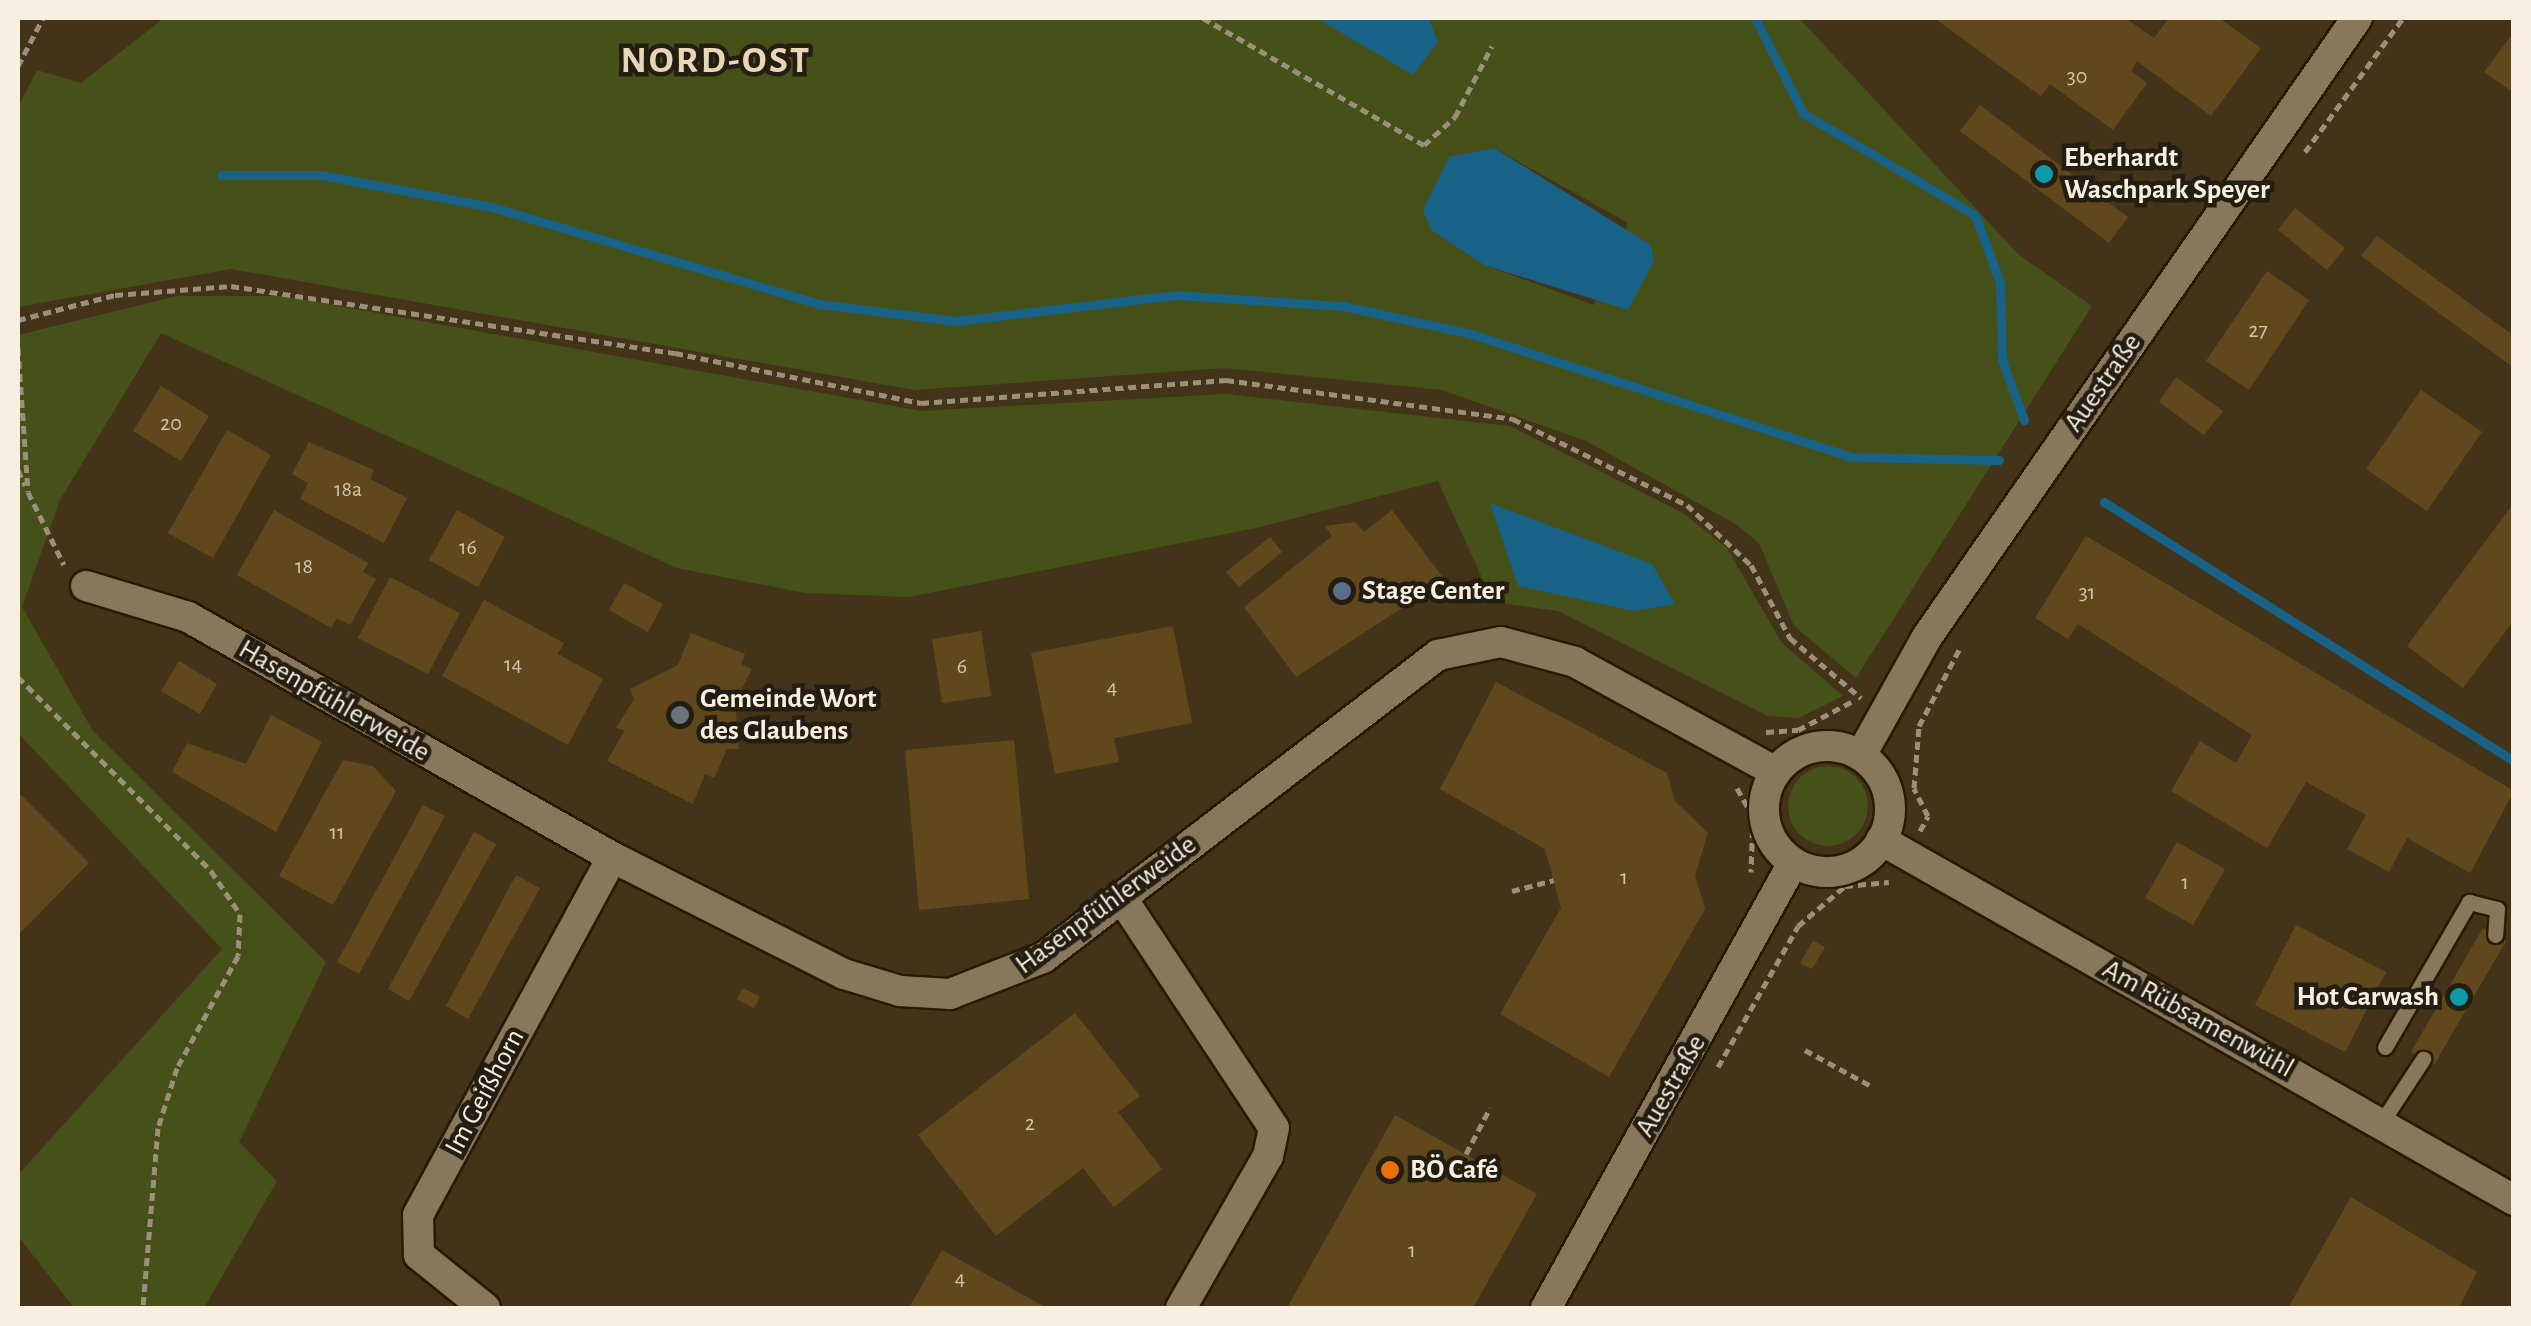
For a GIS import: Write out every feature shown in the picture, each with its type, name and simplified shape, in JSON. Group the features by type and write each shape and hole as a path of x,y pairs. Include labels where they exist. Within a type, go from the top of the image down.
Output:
{"street":[{"name":"Auestraße","path":"1861,756 1927,637 2357,18"},
{"name":"Hasenpfühlerweide","path":"86,586 188,617 612,858 844,974 900,991 950,994 998,982 1123,900 1408,672 1500,642 1574,662 1776,772"},
{"path":"1821,746 1861,756 1886,786 1894,850 1840,871 1794,863 1764,810 1776,772 1821,746"},
{"name":"Am Rübsamenwühl","path":"1894,850 2514,1200"},
{"name":"Im Geißhorn","path":"486,1308 419,1255 418,1215 612,858"},
{"name":"Auestraße","path":"1546,1308 1794,863"},
{"path":"1123,900 1274,1128 1268,1156 1182,1308"}],"lane":[{"path":"2385,1047 2469,902 2498,909 2495,936"},
{"path":"2381,1122 2423,1058"}],"path":[{"path":"18,66 42,18"},
{"path":"1204,18 1424,146 1455,117 1492,46"},
{"path":"2295,165 2404,18"},
{"path":"18,320 115,295 249,287 675,353 921,403 1226,380 1513,419 1687,505 1730,539 1790,638 1860,697"},
{"path":"18,348 28,492"},
{"path":"18,470 57,557 86,586"},
{"path":"1808,916 1845,886 1892,882 1894,850 1928,816 1914,788 1919,726 1968,634"},
{"path":"18,677 211,871 240,914 238,956 177,1068 158,1128 143,1308"},
{"path":"1512,891 1554,880"},
{"path":"1806,1050 1872,1086"},
{"path":"1466,1154 1490,1108"}],"green space":[{"path":"164,18 1316,18 1339,31 1438,42 1429,18 1799,18 2019,255 2092,306 1856,678 1794,626 1759,543 1734,523 1586,441 1442,390 1225,368 914,390 231,269 18,307 18,107 37,70 81,83","holes":["1494,148 1628,223 1594,305 1484,265 1431,230"]},
{"path":"177,296 283,296 921,411 1226,394 1510,426 1683,513 1727,548 1781,642 1843,696 1799,718 1768,716 1558,611 1493,602 1438,481 1256,528 909,597 805,593 677,568 161,333 60,500 22,607 93,731 326,962 239,1142 277,1181 204,1308 74,1308 18,1236 18,1175 222,949 18,733 18,335"},
{"path":"1820,766 1836,766 1857,777 1868,806 1857,835 1836,846 1820,846 1806,840 1794,828 1788,814 1788,798 1794,784 1806,772"}],"water":[{"path":"1316,18 1429,18 1438,42 1413,75"},
{"path":"1494,148 1651,245 1654,261 1628,310 1484,265 1431,230 1423,210 1449,157"},
{"path":"1490,503 1652,564 1675,604 1634,611 1518,586"}],"building":[{"path":"1934,18 2125,18 2154,38 2169,18 2219,18 2261,48 2211,116 2137,61 2131,71 2147,83 2113,130 2050,84 2041,96"},
{"path":"2514,32 2514,93 2484,72"},
{"name":"Eberhardt Waschpark Speyer","path":"1980,105 2128,217 2109,243 1960,131"},
{"path":"2295,208 2345,248 2327,270 2278,230"},
{"path":"2377,236 2514,336 2514,368 2361,256"},
{"path":"2267,271 2309,300 2249,390 2206,361"},
{"path":"2176,377 2223,411 2204,435 2159,402"},
{"path":"161,386 209,416 181,461 133,431"},
{"path":"2421,390 2482,432 2427,511 2366,469"},
{"path":"227,430 271,455 213,558 168,533"},
{"path":"309,442 374,470 370,479 407,498 384,543 300,499 308,483 292,474"},
{"path":"2514,503 2514,620 2463,688 2407,646"},
{"path":"274,510 368,563 363,572 376,579 350,625 337,618 331,628 237,575"},
{"path":"457,510 505,537 478,587 429,560"},
{"path":"1392,510 1445,580 1296,677 1244,607 1332,536 1325,526 1355,522 1364,532"},
{"path":"2086,536 2514,791 2470,873 2407,838 2389,872 2347,849 2366,815 2306,782 2267,848 2171,791 2200,741 2236,763 2252,735 2078,624 2068,639 2035,618"},
{"path":"1270,537 1282,552 1239,587 1226,572"},
{"path":"390,577 460,613 428,674 358,638"},
{"path":"624,583 663,604 648,632 609,610"},
{"path":"484,600 564,643 558,654 603,679 568,745 442,676"},
{"path":"1173,626 1192,723 1114,738 1119,762 1055,774 1031,653"},
{"path":"981,631 991,696 942,703 932,639"},
{"name":"Gemeinde Wort des Glaubens","path":"691,633 745,654 741,664 752,669 735,702 739,749 727,749 714,778 705,774 693,804 607,761 625,730 616,728 634,699 630,689 678,665"},
{"path":"179,661 217,684 200,714 161,691"},
{"path":"1496,682 1667,773 1675,801 1708,833 1695,875 1705,909 1609,1077 1500,1014 1561,908 1545,849 1440,789"},
{"path":"271,715 322,742 276,832 172,772 187,743 246,764"},
{"path":"1014,740 1029,899 919,910 905,750"},
{"path":"343,760 373,766 396,791 333,905 279,876"},
{"path":"21,795 89,863 18,935 18,799"},
{"path":"423,805 445,816 359,974 337,962"},
{"path":"474,832 496,844 409,1001 388,989"},
{"path":"2177,842 2225,869 2193,925 2145,898"},
{"path":"516,875 540,888 468,1019 446,1006"},
{"path":"2296,925 2386,972 2345,1052 2255,1005"},
{"name":"Hot Carwash","path":"2483,928 2506,941 2434,1065 2411,1052"},
{"path":"1813,941 1825,947 1812,969 1800,963"},
{"path":"743,988 760,997 754,1008 737,999"},
{"path":"1075,1013 1140,1096 1118,1112 1162,1169 1114,1207 1083,1168 996,1236 918,1135"},
{"path":"1395,1115 1537,1194 1473,1308 1287,1308"},
{"path":"2351,1197 2477,1272 2459,1308 2288,1308"},
{"path":"942,1250 1047,1308 909,1308"}],"waterway":[{"path":"1755,18 1803,113 1975,215 2000,283 2002,360 2024,420"},
{"path":"221,175 321,175 492,207 820,304 955,321 1176,295 1343,306 1471,334 1851,457 1999,460"},
{"path":"2104,502 2514,761"}],"place":[{"name":"Eberhardt Waschpark Speyer","path":"2044,174"},
{"name":"Stage Center","path":"1342,591"},
{"name":"Gemeinde Wort des Glaubens","path":"680,715"},
{"name":"Hot Carwash","path":"2459,997"},
{"name":"BÖ Café","path":"1390,1170"}],"district":[{"name":"NORD-OST","path":"716,62"}]}
